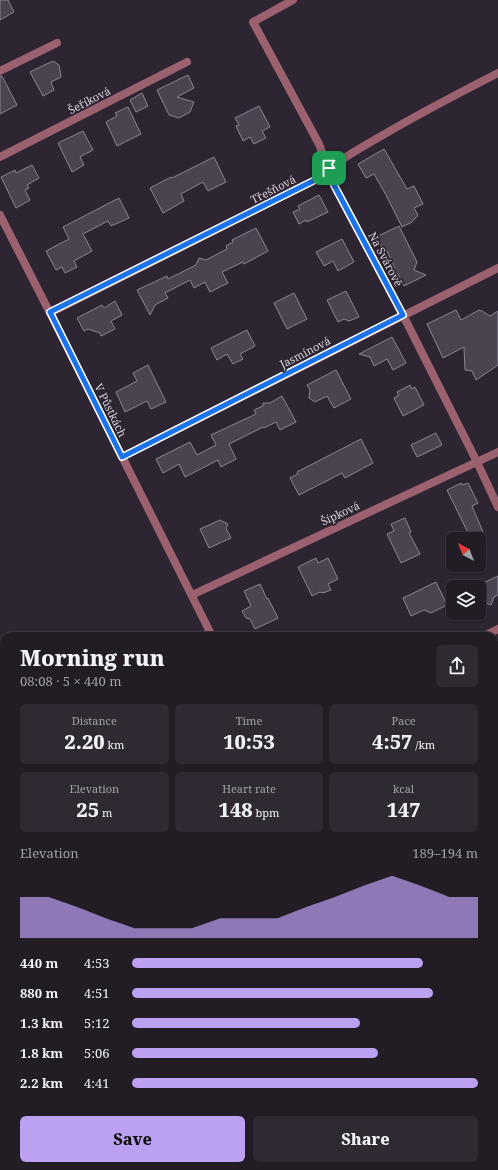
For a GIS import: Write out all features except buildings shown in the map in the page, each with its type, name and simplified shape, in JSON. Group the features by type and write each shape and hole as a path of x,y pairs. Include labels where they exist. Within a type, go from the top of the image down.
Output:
{"street":[{"name":"Na Svárově","path":"293,0 254,22 319,144 334,185 403,315 498,507"},
{"path":"0,71 57,43"},
{"name":"Šeříková","path":"0,157 188,62"},
{"name":"Třešňová","path":"50,312 317,179 329,168 345,157 426,109 498,72"},
{"name":"V Půstkách","path":"0,215 210,632"},
{"name":"Jasmínová","path":"122,457 498,268"},
{"name":"Šípková","path":"192,595 498,452"}],"route":[{"path":"329,168 334,185 403,315 122,457 50,312 317,179 329,168"}]}
